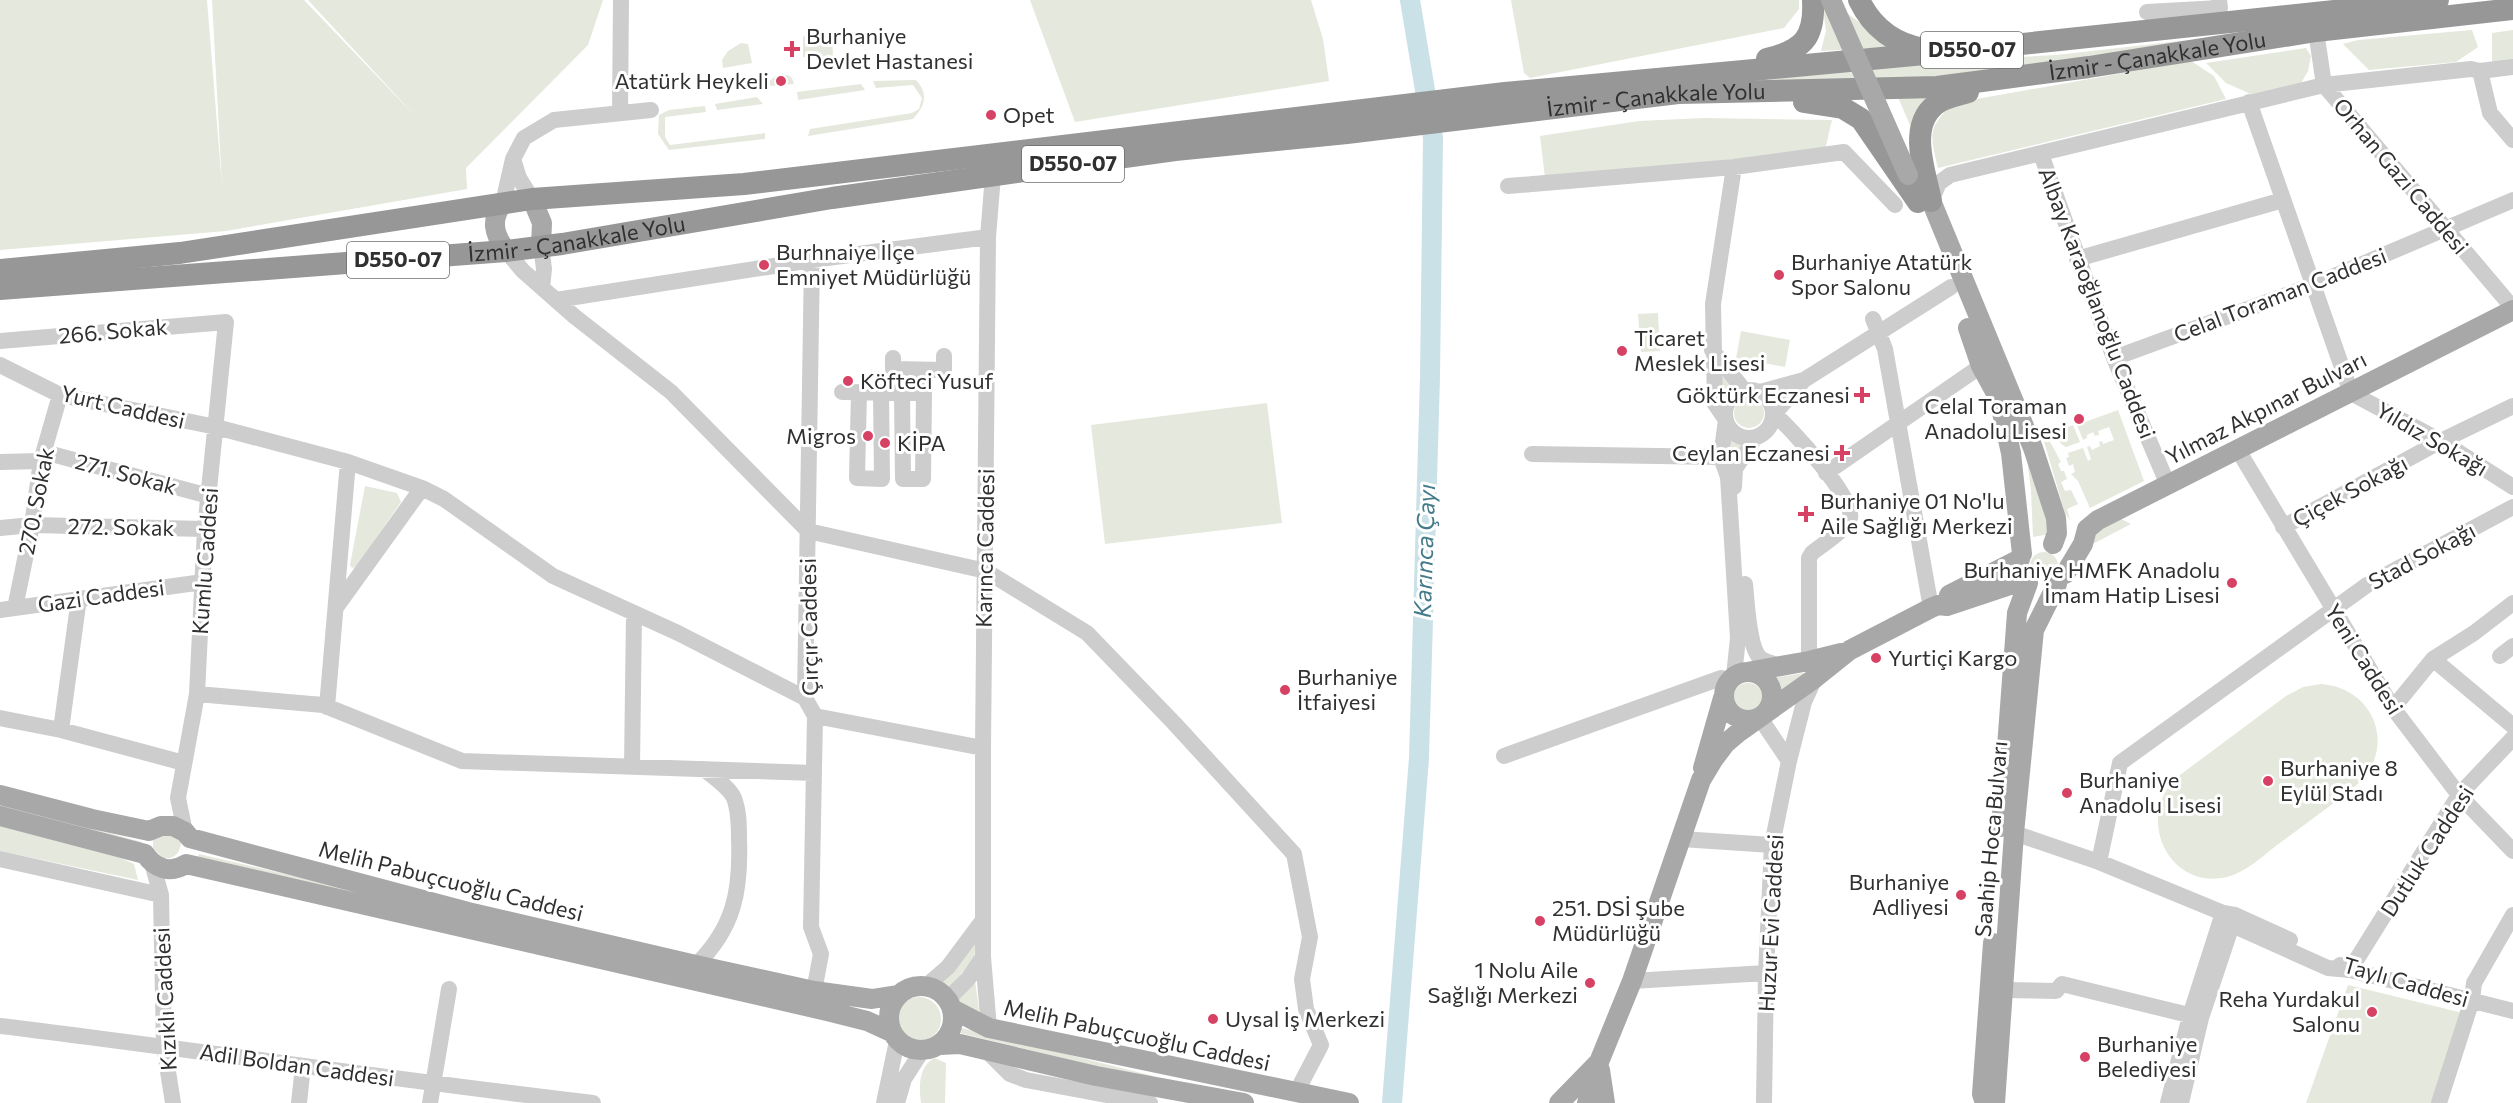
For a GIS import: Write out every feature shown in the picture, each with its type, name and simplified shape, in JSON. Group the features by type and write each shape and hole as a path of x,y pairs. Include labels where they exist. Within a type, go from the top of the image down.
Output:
{"highway":[{"path":"1715,72 1778,56 1800,47 1806,40 1810,28 1814,12 1813,0"},
{"path":"1859,0 1873,22 1899,43 1946,52"},
{"name":"İzmir - Çanakkale Yolu","path":"0,270 180,252 532,199 744,184 1345,122 1506,103 1715,72 1946,52 2438,0"},
{"name":"İzmir - Çanakkale Yolu","path":"1506,103 1678,93 1937,87 2017,78 2316,31 2513,9"},
{"path":"1924,201 1920,145 1922,124 1930,109 1942,100 2017,78"},
{"path":"1747,93 1843,108 1861,119 1924,201"},
{"name":"İzmir - Çanakkale Yolu","path":"0,289 506,251 796,204 1175,150 1345,122"}],"main road":[{"path":"1831,0 1913,172"},
{"path":"1845,0 1924,201 1952,287 1982,366 1999,399 2011,453 2021,556 2020,570 2026,582 2044,589 2061,579 2083,543 2087,529 2098,519"},
{"path":"532,199 542,223 541,246"},
{"path":"1924,201 2033,448 2056,518 2055,545 2066,560 2061,579"},
{"path":"503,203 497,212 494,226 498,239 506,251"},
{"name":"Yılmaz Akpınar Bulvarı","path":"2055,545 2067,534 2351,393 2513,309"},
{"path":"1701,780 1725,744 1760,717 1812,670 1935,606 1946,597 2021,556 2036,543 2055,545"},
{"name":"Saahip Hoca Bulvarı","path":"1995,1103 2014,833 2034,630 2061,579"},
{"path":"1935,606 1947,606 2026,582"},
{"name":"Saahip Hoca Bulvarı","path":"1985,1103 1982,1094 2017,613 2026,582"},
{"path":"1733,681 1783,666 1812,670"},
{"path":"1762,676 1771,690 1770,705 1760,717 1753,720 1738,719 1726,709 1733,681 1762,676"},
{"path":"1587,1103 1599,1062 1632,981 1701,780 1707,748 1733,681"},
{"name":"Melih Pabuçcuoğlu Caddesi","path":"0,795 92,819 155,829 173,826 187,835 468,912 696,965 814,991 872,999 897,995"},
{"name":"Melih Pabuçcuoğlu Caddesi","path":"0,816 149,859 160,868 179,866 827,1011 867,1021 894,1036"},
{"path":"149,859 145,840 155,829"},
{"path":"179,866 191,854 187,835"},
{"path":"926,986 940,993 949,1004 953,1021 951,1031 931,1048 905,1047 894,1036 888,1021 889,1011 897,995 910,988 926,986"},
{"name":"Melih Pabuçcuoğlu Caddesi","path":"949,1004 989,1028 1349,1103"},
{"name":"Melih Pabuçcuoğlu Caddesi","path":"931,1048 960,1044 1197,1099 1244,1103"},
{"path":"1559,1103 1599,1062"},
{"path":"1599,1062 1605,1103"}],"street":[{"path":"620,113 621,0"},
{"path":"2147,12 2220,8 2219,0"},
{"name":"Orhan Gazi Caddesi","path":"2316,31 2324,85 2513,309"},
{"path":"1924,201 1939,183 1950,176 2249,102 2324,85 2471,69 2480,71 2513,67"},
{"path":"2480,71 2490,113 2513,140"},
{"path":"2249,102 2351,393"},
{"path":"503,203 513,159 524,138 555,120 651,110"},
{"path":"1508,186 1734,167 1844,152 1895,205"},
{"name":"Albay Karaoğlanoğlu Caddesi","path":"2041,154 2114,358 2168,485"},
{"path":"513,159 519,178 532,199"},
{"path":"1734,167 1713,303 1712,350 1715,404 1729,427 1740,437 1771,426"},
{"name":"Karınca Caddesi","path":"989,1028 983,957 983,748 988,237 993,176"},
{"path":"2077,259 2283,200"},
{"name":"Celal Toraman Caddesi","path":"2114,358 2313,285 2513,200"},
{"path":"556,300 812,260 988,237"},
{"path":"541,246 544,269 542,288"},
{"path":"506,251 556,300 671,392 808,531 986,571 1087,633 1174,723 1294,854 1310,937 1302,979 1306,1010 1321,1045 1296,1093"},
{"name":"Çırçır Caddesi","path":"812,260 805,698 815,716 811,927 820,954 814,991"},
{"path":"1783,666 1763,660 1757,655 1751,634 1734,486 1735,469 1771,426 1804,380 1876,326 1952,287"},
{"name":"266. Sokak","path":"0,340 226,322"},
{"name":"Kumlu Caddesi","path":"178,798 197,694 205,529 226,322"},
{"path":"1876,326 1885,349 1935,606"},
{"path":"1712,350 1752,391 1770,401 1771,426 1826,473 1846,500 1851,513 1848,524 1809,558 1812,670"},
{"path":"893,358 893,369 944,370 944,356"},
{"name":"Yurt Caddesi","path":"0,364 60,395 216,427 348,462 422,488 444,499 553,576 634,613 805,698"},
{"path":"1826,473 1982,366"},
{"path":"1504,756 1721,678 1733,681 1738,638 1737,614 1728,477 1721,457 1726,407 1728,401 1738,392 1804,380"},
{"path":"850,392 881,393 924,393 923,479 857,478 850,392"},
{"path":"881,393 882,479"},
{"name":"Yıldız Sokağı","path":"2351,393 2441,441 2513,487"},
{"name":"270. Sokak","path":"7,609 32,525 42,457 60,395"},
{"name":"Çiçek Sokağı","path":"2283,527 2441,441 2513,406"},
{"name":"Yeni Caddesi","path":"2238,450 2393,708 2459,795 2513,850"},
{"path":"1532,454 1721,457"},
{"name":"271. Sokak","path":"0,462 42,457 209,496"},
{"path":"327,707 348,462"},
{"path":"337,606 422,488"},
{"name":"Stad Sokağı","path":"2098,862 2120,764 2332,608 2367,585 2513,507"},
{"name":"272. Sokak","path":"0,528 32,525 205,529"},
{"name":"Gazi Caddesi","path":"7,609 202,582"},
{"path":"61,729 79,598"},
{"path":"2393,708 2433,659 2474,633 2513,603"},
{"path":"632,767 634,613"},
{"path":"2433,659 2513,726"},
{"name":"Huzur Evi Caddesi","path":"1764,1103 1766,972 1772,845 1789,761 1812,670"},
{"path":"197,694 327,707 462,761 814,773"},
{"path":"815,716 983,748"},
{"path":"1760,717 1789,761"},
{"path":"0,718 61,729 184,763"},
{"name":"Dutluk Caddesi","path":"2350,970 2459,795 2513,738"},
{"path":"696,965 713,949 728,922 735,907 739,882 738,816 734,796 704,769"},
{"path":"155,829 178,798"},
{"path":"178,798 187,835"},
{"path":"2014,833 2098,862 2230,918 2168,1103"},
{"path":"1681,839 1772,845"},
{"path":"0,859 161,895"},
{"path":"149,859 161,895"},
{"path":"161,895 179,866"},
{"name":"Kızıklı Caddesi","path":"161,895 164,1046 173,1103"},
{"path":"2439,1103 2472,1000 2474,983 2513,915"},
{"name":"Taylı Caddesi","path":"2230,918 2328,968 2350,970 2513,1011"},
{"path":"926,986 948,967 983,920"},
{"path":"949,1004 983,957"},
{"path":"1632,981 1766,972"},
{"path":"2003,990 2056,991 2062,984 2196,1017"},
{"path":"430,1103 449,989"},
{"path":"2181,1103 2196,1017"},
{"name":"Adil Boldan Caddesi","path":"0,1026 593,1103"},
{"path":"884,1103 894,1036"},
{"path":"897,1103 904,1079 931,1048"},
{"path":"986,1050 1010,1074 1026,1080 1150,1103"},
{"path":"298,1103 303,1066"},
{"path":"1197,1099 1219,1077"}],"shaded area":[{"path":"0,0 207,0 222,186 212,0 304,0 418,119 308,0 603,0 588,45 466,168 467,189 226,231 0,250"},
{"path":"1030,0 1311,0 1323,39 1329,81 1075,122"},
{"path":"1511,0 1799,0 1799,9 1784,28 1530,78 1524,73"},
{"path":"1822,0 1829,0 1893,47 1821,51 1826,31"},
{"path":"2472,30 2478,47 2456,62 2369,70 2343,44 2358,40"},
{"path":"2513,30 2513,61 2492,63 2492,33"},
{"path":"810,32 832,32 833,59 803,57 803,37"},
{"path":"2189,40 2193,42 1884,84 1521,97 1880,65 2056,55"},
{"path":"741,43 748,44 752,63 723,68 722,60 728,51"},
{"path":"2306,48 2311,56 2308,71 2300,85 2253,95 2226,83 2206,63"},
{"path":"2191,61 2214,76 2226,99 1938,168 1933,147 1933,132 1939,119 1954,103"},
{"path":"788,75 794,84 769,86 768,82 776,76"},
{"path":"916,80 923,90 924,100 923,105 913,119 808,136 810,129 912,113 919,109 922,98 913,85 876,88 873,81"},
{"path":"861,84 865,90 798,100 797,92"},
{"path":"1942,92 1912,130 1898,97"},
{"path":"757,97 763,104 717,110 715,104"},
{"path":"705,106 706,112 665,117 665,137 670,145 765,133 765,139 669,150 658,134 659,115 669,110"},
{"path":"1704,118 1832,120 1825,150 1545,178 1540,136 1639,121"},
{"path":"1658,313 1660,351 1641,352 1638,314"},
{"path":"1741,331 1790,340 1785,367 1736,358"},
{"path":"1719,372 1735,389 1723,402"},
{"path":"1749,398 1759,403 1764,413 1759,423 1749,428 1739,423 1734,413 1739,403"},
{"path":"1267,403 1282,523 1105,544 1091,425"},
{"path":"2118,410 2144,481 2090,508 2078,481 2071,474 2075,472 2073,464 2069,466 2066,458 2069,457 2068,453 2083,448 2088,461 2091,459 2087,447 2090,446 2092,450 2100,446 2099,442 2102,441 2103,444 2114,440 2109,427 2098,431 2099,435 2095,436 2093,432 2087,435 2087,438 2083,440 2077,425"},
{"path":"2073,425 2080,442 2066,447 2061,444 2056,432"},
{"path":"1731,433 1744,440 1734,456 1731,456"},
{"path":"2047,436 2061,462 2058,464 2061,471 2064,471 2067,479 2061,482 2065,491 2071,490 2078,504 2067,509 2070,520 2065,513 2043,438"},
{"path":"2026,449 2055,533 2033,537"},
{"path":"365,486 397,493 401,502 356,567 352,568 350,565"},
{"path":"2119,518 2131,524 2085,548 2096,531"},
{"path":"2044,552 2054,556 2058,566 2054,576 2044,580 2034,576 2030,566 2034,556"},
{"path":"1815,671 1780,695 1778,683 1773,678"},
{"path":"1748,683 1759,687 1763,698 1759,709 1748,713 1737,709 1733,698 1737,687"},
{"name":"Burhaniye 8 Eylül Stadı","path":"2321,684 2340,688 2356,697 2368,709 2375,724 2378,740 2375,757 2368,773 2354,787 2241,872 2227,877 2206,878 2188,872 2173,861 2163,846 2158,828 2159,809 2166,791 2180,775 2286,696 2303,687"},
{"path":"0,804 142,842 141,845 0,808"},
{"path":"0,825 121,858 134,864 138,880 0,851"},
{"path":"174,831 181,843 179,850 173,857 163,858 153,848 153,839"},
{"path":"199,854 686,968 198,857"},
{"path":"978,929 974,958 945,994 936,985"},
{"path":"975,980 980,1017 955,1003"},
{"path":"2348,985 2463,1013 2434,1103 2306,1103"},
{"path":"919,997 928,998 935,1003 940,1010 940,1028 935,1035 928,1040 919,1041 910,1040 903,1035 898,1028 897,1019 898,1010 903,1003 910,998"},
{"path":"958,1027 1153,1076 1152,1080 956,1032"},
{"path":"934,1058 946,1063 945,1103 921,1103 922,1072"}],"waterway":[{"name":"Karınca Çayı","path":"1392,1103 1419,758 1430,377 1433,138 1410,0"}],"tunnel":[{"path":"918,393 919,375"}],"place":[{"name":"Burhaniye Devlet Hastanesi","path":"792,49"},
{"name":"Atatürk Heykeli","path":"781,81"},
{"name":"Opet","path":"991,115"},
{"name":"Burhnaiye İlçe Emniyet Müdürlüğü","path":"764,265"},
{"name":"Burhaniye Atatürk Spor Salonu","path":"1779,275"},
{"name":"Ticaret Meslek Lisesi","path":"1622,351"},
{"name":"Köfteci Yusuf","path":"848,381"},
{"name":"Göktürk Eczanesi","path":"1862,395"},
{"name":"Celal Toraman Anadolu Lisesi","path":"2079,419"},
{"name":"Migros","path":"868,436"},
{"name":"KİPA","path":"885,443"},
{"name":"Ceylan Eczanesi","path":"1842,453"},
{"name":"Burhaniye 01 No'lu Aile Sağlığı Merkezi","path":"1806,514"},
{"name":"Burhaniye HMFK Anadolu İmam Hatip Lisesi","path":"2232,583"},
{"name":"Yurtiçi Kargo","path":"1876,658"},
{"name":"Burhaniye İtfaiyesi","path":"1285,690"},
{"name":"Burhaniye 8 Eylül Stadı","path":"2268,781"},
{"name":"Burhaniye Anadolu Lisesi","path":"2067,793"},
{"name":"Burhaniye Adliyesi","path":"1961,895"},
{"name":"251. DSİ Şube Müdürlüğü","path":"1540,921"},
{"name":"1 Nolu Aile Sağlığı Merkezi","path":"1590,983"},
{"name":"Reha Yurdakul Salonu","path":"2372,1012"},
{"name":"Uysal İş Merkezi","path":"1213,1019"},
{"name":"Burhaniye Belediyesi","path":"2085,1057"}]}
